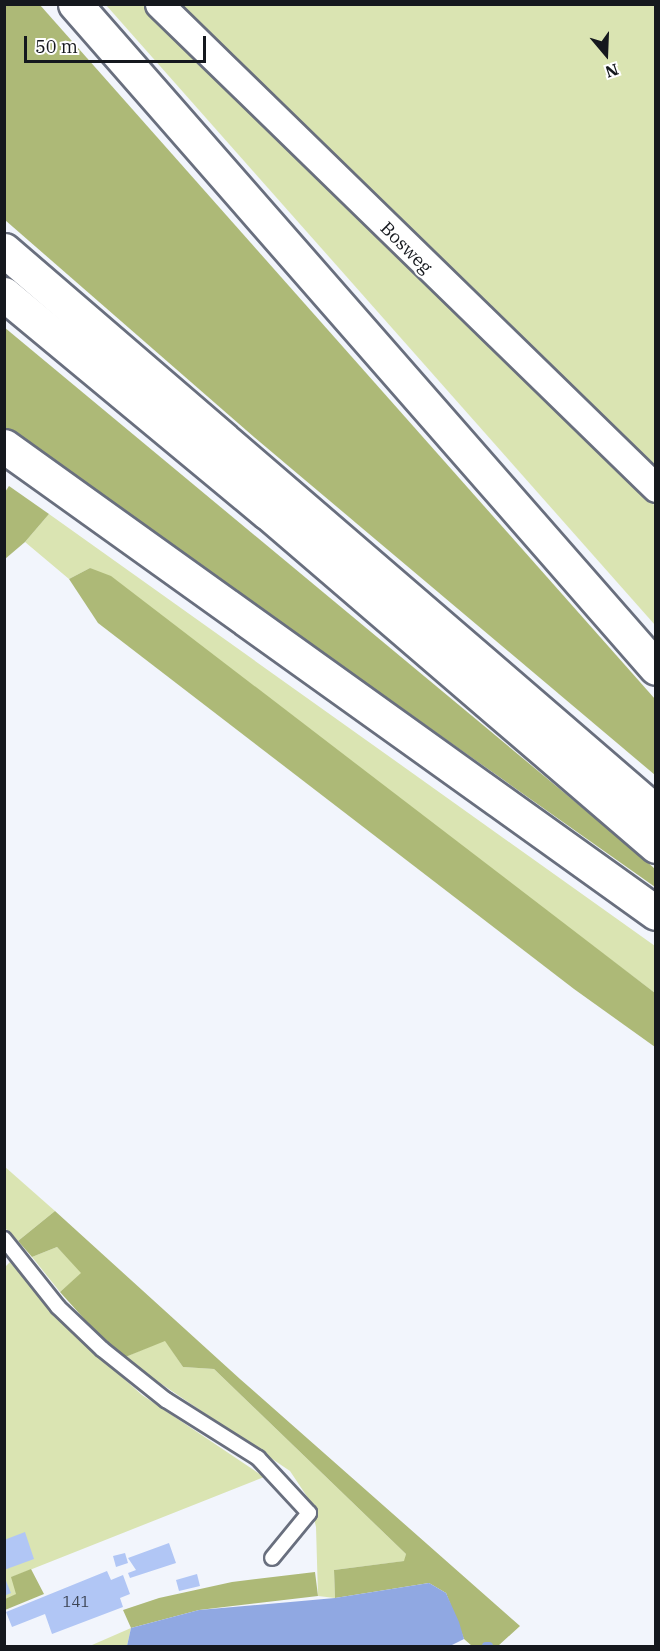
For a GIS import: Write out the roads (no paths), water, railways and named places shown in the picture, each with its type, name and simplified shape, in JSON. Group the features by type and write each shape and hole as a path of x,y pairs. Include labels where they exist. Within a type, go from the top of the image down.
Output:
{"main road":[{"path":"75,4 656,668"},
{"path":"4,250 656,812"},
{"path":"4,294 267,512 656,846"},
{"path":"4,446 656,913"}],"street":[{"name":"Bosweg","path":"159,4 472,313 656,488"}],"lane":[{"path":"4,1239 58,1306 102,1349 166,1400 258,1458 309,1513 272,1558"}],"water":[{"path":"429,1583 446,1593 459,1622 464,1639 450,1646 127,1646 131,1628 199,1610 335,1598"}]}
